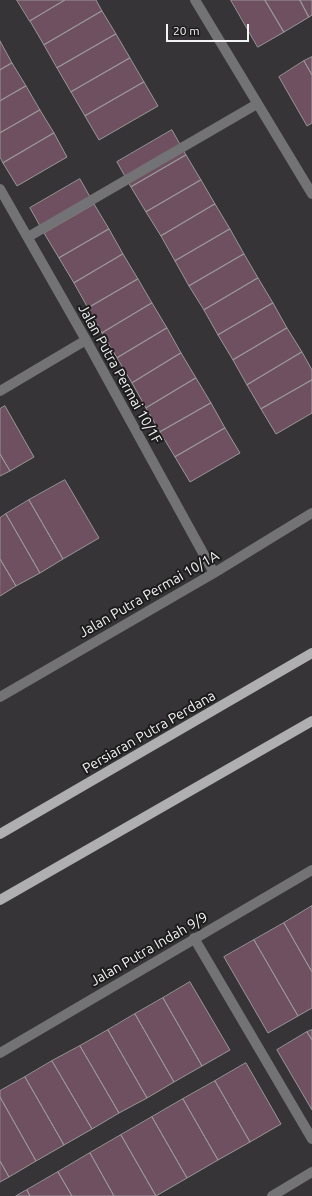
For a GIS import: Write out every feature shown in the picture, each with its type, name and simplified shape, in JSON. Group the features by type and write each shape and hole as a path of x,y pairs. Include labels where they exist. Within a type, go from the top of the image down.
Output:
{"main road":[{"name":"Persiaran Putra Perdana","path":"0,834 312,653"},
{"path":"0,900 312,721"}],"street":[{"path":"195,0 312,194"},
{"path":"28,237 257,104"},
{"name":"Jalan Putra Permai 10/1F","path":"0,189 86,340 214,573"},
{"path":"0,391 86,340"},
{"name":"Jalan Putra Permai 10/1A","path":"0,697 214,573 312,514"},
{"name":"Jalan Putra Indah 9/9","path":"0,1053 312,870"},
{"path":"194,938 312,1139"},
{"path":"272,1196 312,1172"}],"building":[{"path":"17,0 65,0 30,21"},
{"path":"65,0 96,0 102,11 44,45 30,21"},
{"path":"231,0 265,0 284,32 258,47"},
{"path":"265,0 300,0 309,17 284,32"},
{"path":"300,0 312,0 312,15 309,17"},
{"path":"102,11 116,34 57,68 44,45"},
{"path":"116,34 130,58 71,92 57,68"},
{"path":"0,41 12,63 0,70"},
{"path":"312,57 312,75 304,61"},
{"path":"130,58 144,82 85,116 71,92"},
{"path":"304,61 312,75 312,123 307,126 279,77"},
{"path":"12,63 26,86 0,101 0,70"},
{"path":"144,82 158,106 99,140 85,116"},
{"path":"26,86 40,110 0,133 0,101"},
{"path":"40,110 54,133 3,163 0,157 0,133"},
{"path":"172,130 186,155 131,187 117,162"},
{"path":"54,133 67,157 17,186 3,163"},
{"path":"186,155 201,180 146,212 131,187"},
{"path":"80,179 94,204 44,233 30,208"},
{"path":"201,180 215,204 161,236 146,212"},
{"path":"94,204 109,229 59,258 44,233"},
{"path":"215,204 230,229 175,261 161,236"},
{"path":"109,229 123,254 74,283 59,258"},
{"path":"230,229 244,254 189,286 175,261"},
{"path":"123,254 138,279 88,308 74,283"},
{"path":"244,254 258,278 204,310 189,286"},
{"path":"258,278 273,303 218,335 204,310"},
{"path":"138,279 152,303 102,333 88,308"},
{"path":"152,303 167,328 117,358 102,333"},
{"path":"273,303 287,328 233,360 218,335"},
{"path":"167,328 181,353 132,383 117,358"},
{"path":"287,328 302,352 247,385 233,360"},
{"path":"302,352 312,370 312,380 261,409 247,385"},
{"path":"181,353 196,378 146,408 132,383"},
{"path":"196,378 211,403 160,432 146,408"},
{"path":"312,380 312,413 276,434 261,409"},
{"path":"211,403 225,428 175,457 160,432"},
{"path":"5,406 34,457 10,471 0,454 0,409"},
{"path":"225,428 240,453 190,482 175,457"},
{"path":"0,454 10,471 0,476"},
{"path":"65,480 99,538 63,559 29,500"},
{"path":"29,500 63,559 40,573 6,514"},
{"path":"6,514 40,573 16,586 0,559 0,518"},
{"path":"0,559 16,586 0,596"},
{"path":"312,906 312,972 284,923"},
{"path":"284,923 312,972 312,1008 298,1016 254,940"},
{"path":"254,940 298,1016 268,1033 224,957"},
{"path":"190,982 230,1050 202,1066 163,998"},
{"path":"163,998 202,1066 174,1082 135,1014"},
{"path":"135,1014 174,1082 147,1098 108,1030"},
{"path":"108,1030 147,1098 119,1113 80,1046"},
{"path":"312,1030 312,1040 307,1032"},
{"path":"307,1032 312,1040 312,1110 277,1050"},
{"path":"80,1046 119,1113 92,1129 52,1061"},
{"path":"52,1061 92,1129 64,1145 25,1077"},
{"path":"246,1063 281,1124 250,1142 215,1081"},
{"path":"25,1077 64,1145 36,1161 0,1097 0,1091"},
{"path":"215,1081 250,1142 218,1160 183,1099"},
{"path":"0,1097 36,1161 9,1177 0,1161"},
{"path":"183,1099 218,1160 187,1178 152,1117"},
{"path":"152,1117 187,1178 156,1196 121,1135"},
{"path":"121,1135 156,1196 114,1196 90,1153"},
{"path":"90,1153 114,1196 72,1196 58,1172"},
{"path":"0,1161 9,1177 0,1182"},
{"path":"58,1172 72,1196 30,1196 27,1190"},
{"path":"27,1190 30,1196 16,1196"}]}
